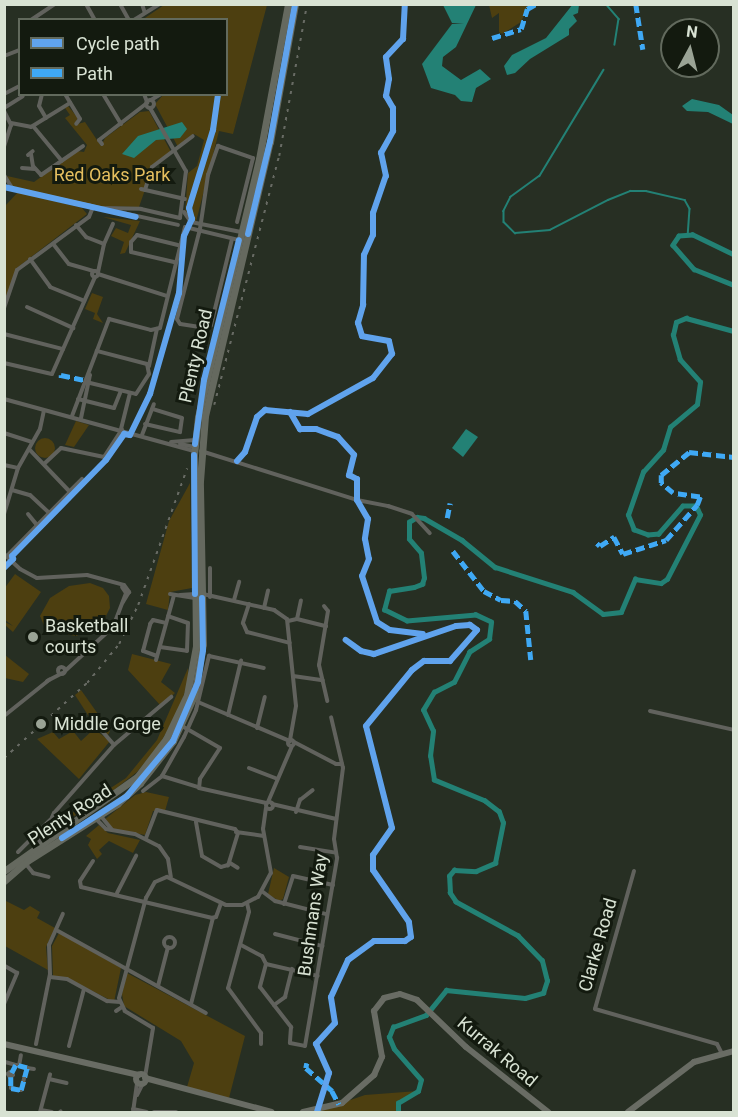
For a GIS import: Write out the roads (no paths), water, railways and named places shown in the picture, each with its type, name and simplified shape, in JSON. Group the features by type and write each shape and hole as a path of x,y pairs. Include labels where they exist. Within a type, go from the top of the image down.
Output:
{"highway":[{"name":"Plenty Road","path":"4,881 25,863 54,830 97,817 140,783 184,729 201,665 203,595 196,447 204,380 242,228 288,4"},
{"name":"Plenty Road","path":"242,228 270,142 295,4"},
{"name":"Plenty Road","path":"196,447 239,240"},
{"name":"Plenty Road","path":"4,871 54,830 87,814 137,777 171,731 192,671 195,613 203,595"},
{"path":"87,814 97,817"}],"main road":[{"name":"Kurrak Road","path":"303,1113 347,1100 377,1072 382,1057 373,1017 380,1002 400,994 421,1004 548,1113"},
{"path":"4,1044 272,1113"},
{"path":"628,1113 694,1062 720,1052 734,1051"}],"street":[{"path":"33,18 55,4"},
{"path":"86,4 94,18"},
{"path":"120,4 128,18"},
{"path":"142,4 146,13"},
{"path":"140,18 160,4"},
{"path":"4,94 18,87"},
{"path":"5,144 11,124 4,110 23,96"},
{"path":"42,96 39,106 46,118"},
{"path":"66,96 82,120 76,124"},
{"path":"104,96 121,124"},
{"path":"102,144 99,140 159,96"},
{"path":"11,124 33,126 70,103"},
{"path":"87,383 130,394 137,394 143,386 157,329 162,318 180,236 185,227 186,184 181,162 150,104"},
{"path":"33,126 62,161"},
{"path":"184,200 143,190 152,167 194,136"},
{"path":"91,208 129,209 198,223 242,228 238,215 252,156 216,148 198,223 200,231"},
{"path":"31,153 35,169 41,175 82,149"},
{"path":"22,168 35,169"},
{"path":"4,175 12,188"},
{"path":"4,186 23,192"},
{"path":"4,186 91,208 239,240"},
{"path":"4,308 17,270 85,219 91,208"},
{"path":"180,236 178,225 184,208"},
{"path":"129,209 132,216"},
{"path":"4,363 50,375 92,283 113,224"},
{"path":"76,225 84,236 104,244"},
{"name":"Plenty Road","path":"200,231 177,319 180,324 209,327 239,240"},
{"path":"174,262 131,252 131,242 137,235 178,244"},
{"path":"54,244 66,261 105,278 167,296"},
{"path":"30,259 50,287 84,301"},
{"path":"27,307 73,328"},
{"path":"72,416 87,383 110,320 120,320 157,329"},
{"path":"4,334 63,349"},
{"path":"97,351 149,366"},
{"path":"81,418 87,383"},
{"path":"78,399 114,408 120,391"},
{"path":"45,463 61,448 104,457 121,429 130,394"},
{"path":"4,399 196,447 357,500 388,506 414,517 430,533"},
{"path":"141,435 154,404"},
{"path":"4,514 18,468 32,442 44,410"},
{"path":"145,424 180,432 182,418 152,410"},
{"path":"4,434 32,442"},
{"path":"166,441 196,447"},
{"path":"28,449 45,463 70,491"},
{"path":"4,465 18,468"},
{"path":"28,698 38,687 64,672 71,663 112,629 126,590 114,583 87,575 37,578 6,555 82,479"},
{"path":"12,489 27,493 49,513"},
{"path":"28,514 37,525"},
{"name":"Plenty Road","path":"203,595 210,568"},
{"path":"234,600 239,582"},
{"path":"264,608 268,590"},
{"path":"178,595 203,595"},
{"path":"116,1011 146,902 155,882 170,877 220,903 247,903 263,891 271,868 264,835 266,815 271,795 289,752 293,732 293,676 288,642 288,622 279,612 248,603 203,595 178,595"},
{"path":"178,595 195,613"},
{"path":"166,623 153,620 143,651 157,658 168,616 178,595"},
{"path":"296,619 301,600"},
{"path":"248,603 243,624 247,632 288,642"},
{"path":"324,606 328,610 319,665 327,701"},
{"path":"160,647 187,651 188,622 168,616"},
{"path":"288,622 296,619 326,626"},
{"path":"143,791 162,776 198,702 209,656 242,661 265,669"},
{"path":"228,715 242,661"},
{"path":"6,715 50,680 60,668 71,663"},
{"path":"60,668 64,672"},
{"path":"293,676 322,680"},
{"path":"257,728 265,696"},
{"path":"18,852 54,830 114,745 171,698"},
{"path":"198,702 342,764"},
{"path":"650,711 734,730"},
{"name":"Bushmans Way","path":"274,1005 291,1028 291,1043 305,1046 318,976 326,914 333,885 336,853 336,819 342,764 331,717"},
{"path":"69,719 102,731 114,745"},
{"path":"69,719 62,724 71,728 84,725"},
{"path":"69,719 71,728"},
{"path":"184,729 221,749 198,786"},
{"path":"249,768 277,779"},
{"path":"162,776 278,808 336,819"},
{"path":"296,812 300,800 313,789"},
{"path":"146,838 156,811 230,828 237,833"},
{"path":"97,817 112,831 146,838 162,848 170,868 170,877"},
{"path":"196,822 202,856 220,867 230,863"},
{"path":"237,833 244,831 264,835"},
{"path":"230,863 237,833"},
{"path":"300,847 336,853"},
{"path":"117,893 136,856"},
{"path":"93,861 80,886 117,893 213,918"},
{"path":"25,863 33,873 49,877"},
{"path":"230,863 238,868"},
{"name":"Clarke Road","path":"634,871 595,1009 717,1044 720,1052"},
{"path":"284,904 292,876 333,885"},
{"path":"263,891 284,904 326,914"},
{"path":"190,1004 211,924 220,903"},
{"path":"247,903 249,912 228,988 262,1034 261,1044"},
{"path":"36,1053 50,977 49,947 58,931 63,914"},
{"path":"58,931 207,1013"},
{"path":"275,934 322,946"},
{"path":"241,945 262,956 266,963 318,976"},
{"path":"157,985 168,947"},
{"path":"266,963 259,984 274,1005 285,996 292,969"},
{"path":"4,1004 17,972 5,966"},
{"path":"50,977 67,980 110,1002 120,1003 153,1030 133,1111 147,1113"},
{"path":"69,1046 84,989"},
{"path":"11,1087 9,1074 17,1066 21,1055"},
{"path":"5,1062 34,1069"},
{"path":"4,1085 21,1090 27,1068"},
{"path":"52,1113 40,1111 49,1076 67,1083"},
{"path":"154,1113 176,1113"}],"water":[{"path":"573,4 579,5 578,13 573,15 577,21 569,29 569,35 530,59 515,73 507,75 504,66 512,55 546,38"},
{"path":"443,5 476,5 456,47 443,57 442,66 461,80 480,69 491,79 476,88 472,102 461,101 455,95 431,88 422,64 452,24 464,23 452,23"},
{"path":"692,99 719,105 733,115 733,124 708,112 687,111 682,106"},
{"path":"182,122 187,129 180,138 156,140 134,158 122,154 138,136"},
{"path":"466,429 478,437 463,457 452,448"}],"waterway":[{"path":"606,4 619,19 615,45"},
{"path":"604,70 540,176 511,197 504,211 504,222 515,233 550,230 630,191 646,191 685,200 690,209 688,235"},
{"path":"734,255 693,235 679,236 673,245 694,269 734,285"},
{"path":"398,1112 398,1103 418,1091 421,1080 394,1049 389,1037 393,1027 426,1015 446,990 525,998 543,993 547,981 542,961 518,936 456,902 450,893 449,876 454,870 476,871 495,863 503,823 499,812 485,801 434,780 430,756 433,731 423,710 434,692 454,682 469,652 489,639 491,622 476,615 407,621 384,610 389,591 414,587 422,584 424,578 421,553 409,539 409,522 417,517 424,518 462,540 495,567 573,592 603,614 621,612 635,579 661,583 667,579 700,515 696,506 683,506 659,534 648,535 634,530 628,515 643,472 663,450 670,427 697,404 700,382 680,360 673,335 676,322 686,318 734,331"}],"railway":[{"path":"214,405 279,156 307,4"},
{"path":"4,758 87,683 119,644 138,605 187,468"}],"place":[{"name":"Basketball courts","path":"33,637"},
{"name":"Middle Gorge","path":"41,724"}],"park label":[{"name":"Red Oaks Park","path":"112,175"}]}
